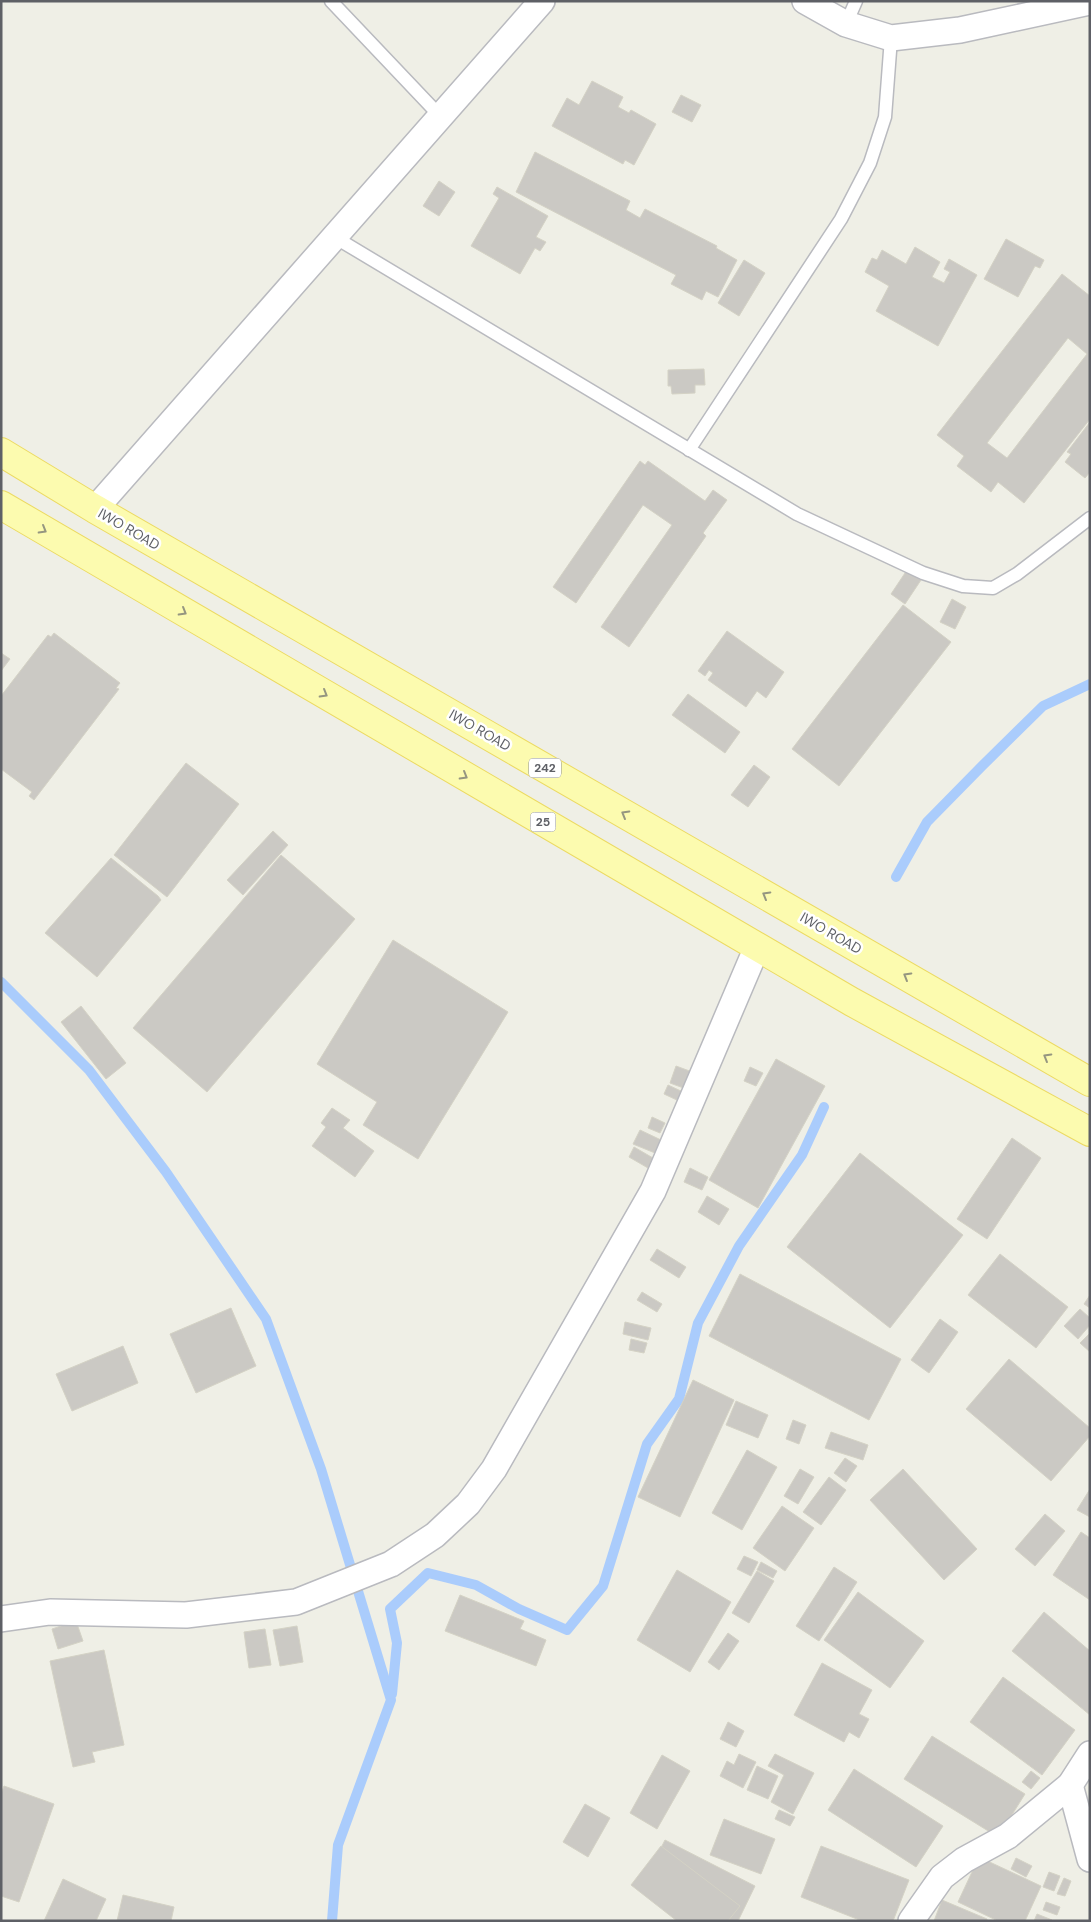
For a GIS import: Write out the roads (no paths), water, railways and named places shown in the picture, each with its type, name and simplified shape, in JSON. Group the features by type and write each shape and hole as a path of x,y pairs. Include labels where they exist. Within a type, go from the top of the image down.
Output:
{"main road":[{"name":"IWO ROAD","path":"1,452 95,509 1090,1082"},
{"name":"25","path":"1,505 860,1007 1090,1132"}],"street":[{"path":"95,509 336,238 542,1"},
{"path":"805,1 851,12 890,38 960,30 1090,2"},
{"path":"1,1619 50,1612 186,1615 296,1602 391,1564 435,1535 468,1504 494,1469 653,1191 757,947"},
{"path":"911,1921 942,1877 964,1860 1008,1836 1070,1785 1090,1754"},
{"path":"1070,1785 1090,1860"}],"lane":[{"path":"331,1 441,117"},
{"path":"689,450 841,219 870,163 885,117 890,38"},
{"path":"336,238 797,514 915,569 962,586 982,589 993,588 1003,583 1090,518"}],"waterway":[{"path":"896,877 927,822 982,766 1043,706 1090,684"},
{"path":"1,982 89,1070 166,1172 266,1319 321,1469 391,1700 338,1845 332,1921"},
{"path":"392,1694 397,1643 390,1609 428,1573 476,1585 519,1609 567,1630 603,1586 647,1444 679,1399 698,1323 739,1246 802,1155 824,1107"}]}
